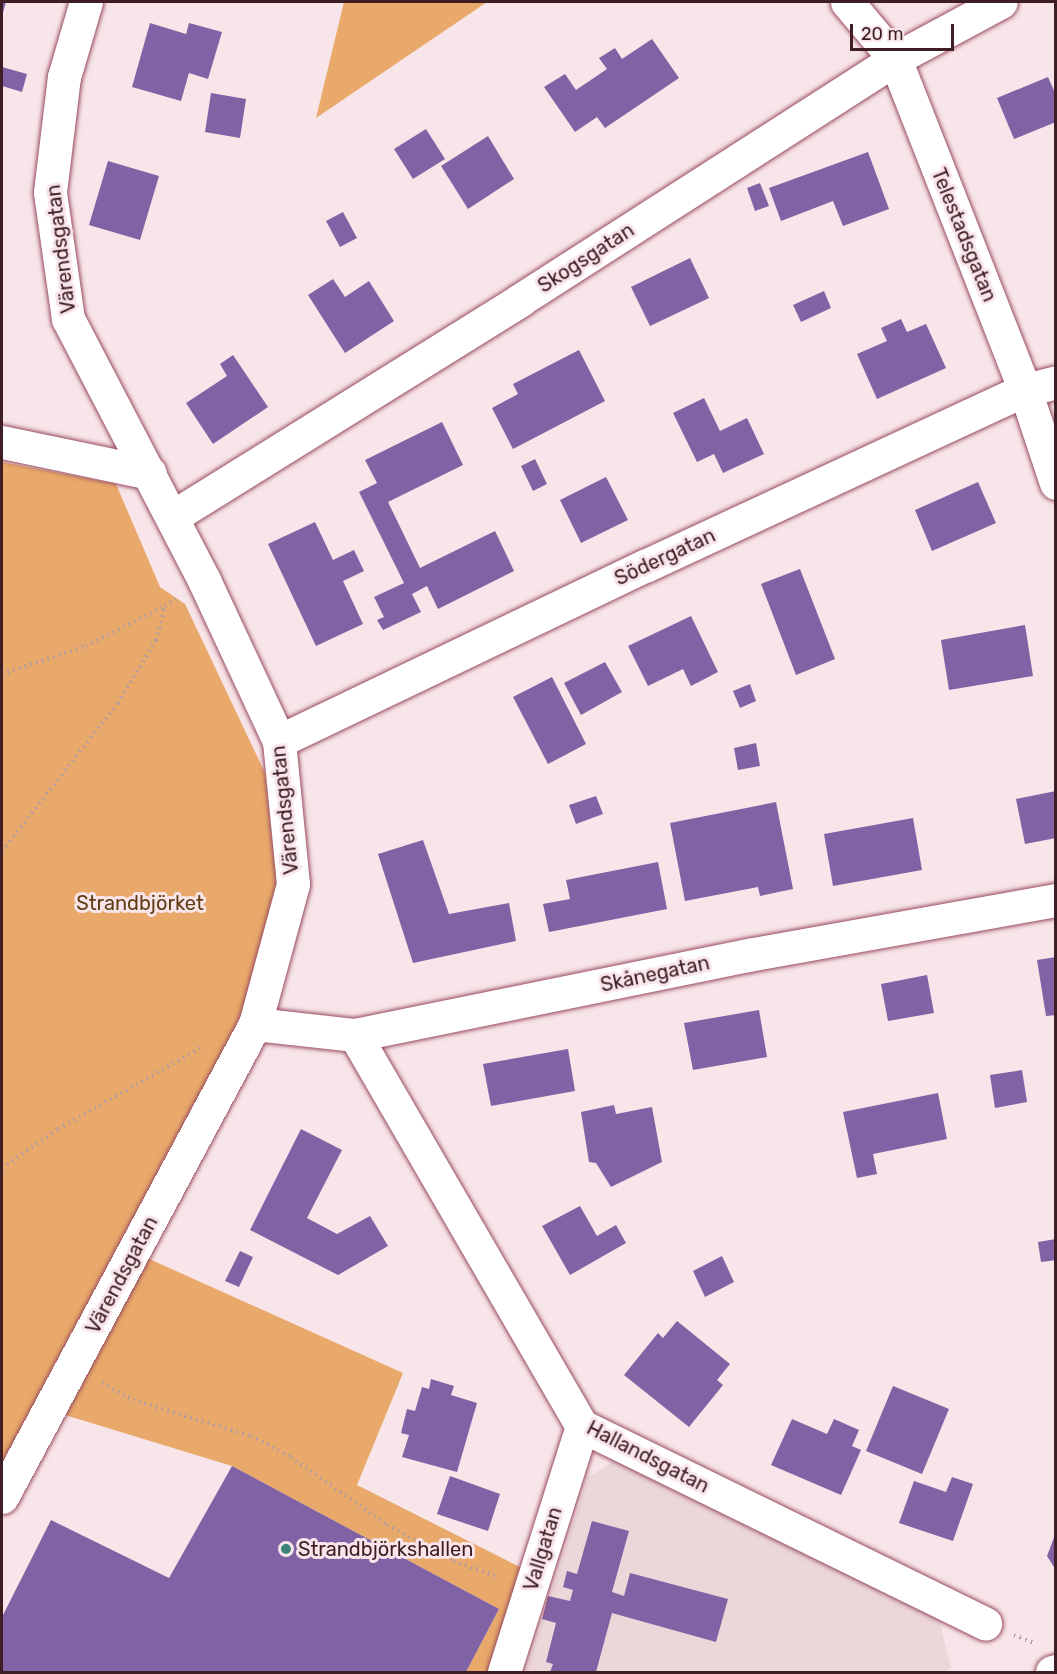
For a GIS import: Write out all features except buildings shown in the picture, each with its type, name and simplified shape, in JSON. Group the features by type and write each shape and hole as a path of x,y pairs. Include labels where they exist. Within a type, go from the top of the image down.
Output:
{"street":[{"name":"Värendsgatan","path":"2,1497 74,1368 255,1024 293,884 279,741 204,580 68,319 50,192 64,77 86,2"},
{"name":"Telestadsgatan","path":"847,2 895,59 1040,386 1056,483"},
{"name":"Skogsgatan","path":"172,517 520,300 895,59 1001,2"},
{"name":"Södergatan","path":"279,741 1040,386"},
{"path":"2,442 150,473"},
{"name":"Skånegatan","path":"255,1024 355,1035 753,954 1056,900"},
{"name":"Hallandsgatan","path":"355,1035 582,1426 984,1623"},
{"name":"Vallgatan","path":"504,1672 582,1426"}],"path":[{"path":"2,674 86,646 165,606 204,580"},
{"path":"2,851 118,703 156,640 165,606"},
{"path":"2,1168 58,1129 185,1054 255,1024"},
{"path":"74,1368 133,1400 251,1436 291,1457 387,1525 454,1561 531,1589"},
{"path":"984,1623 1051,1664"}],"shaded area":[{"path":"614,1461 935,1604 951,1668 943,1672 526,1672 588,1477"}],"green space":[{"path":"344,2 487,2 316,118"},
{"name":"Strandbjörket","path":"2,462 116,484 160,587 185,604 265,773 280,915 253,1016 136,1253 403,1373 357,1485 534,1574 504,1672 466,1672 499,1609 232,1466 52,1411 2,1505"}],"place":[{"name":"Strandbjörkshallen","path":"286,1549"}]}
